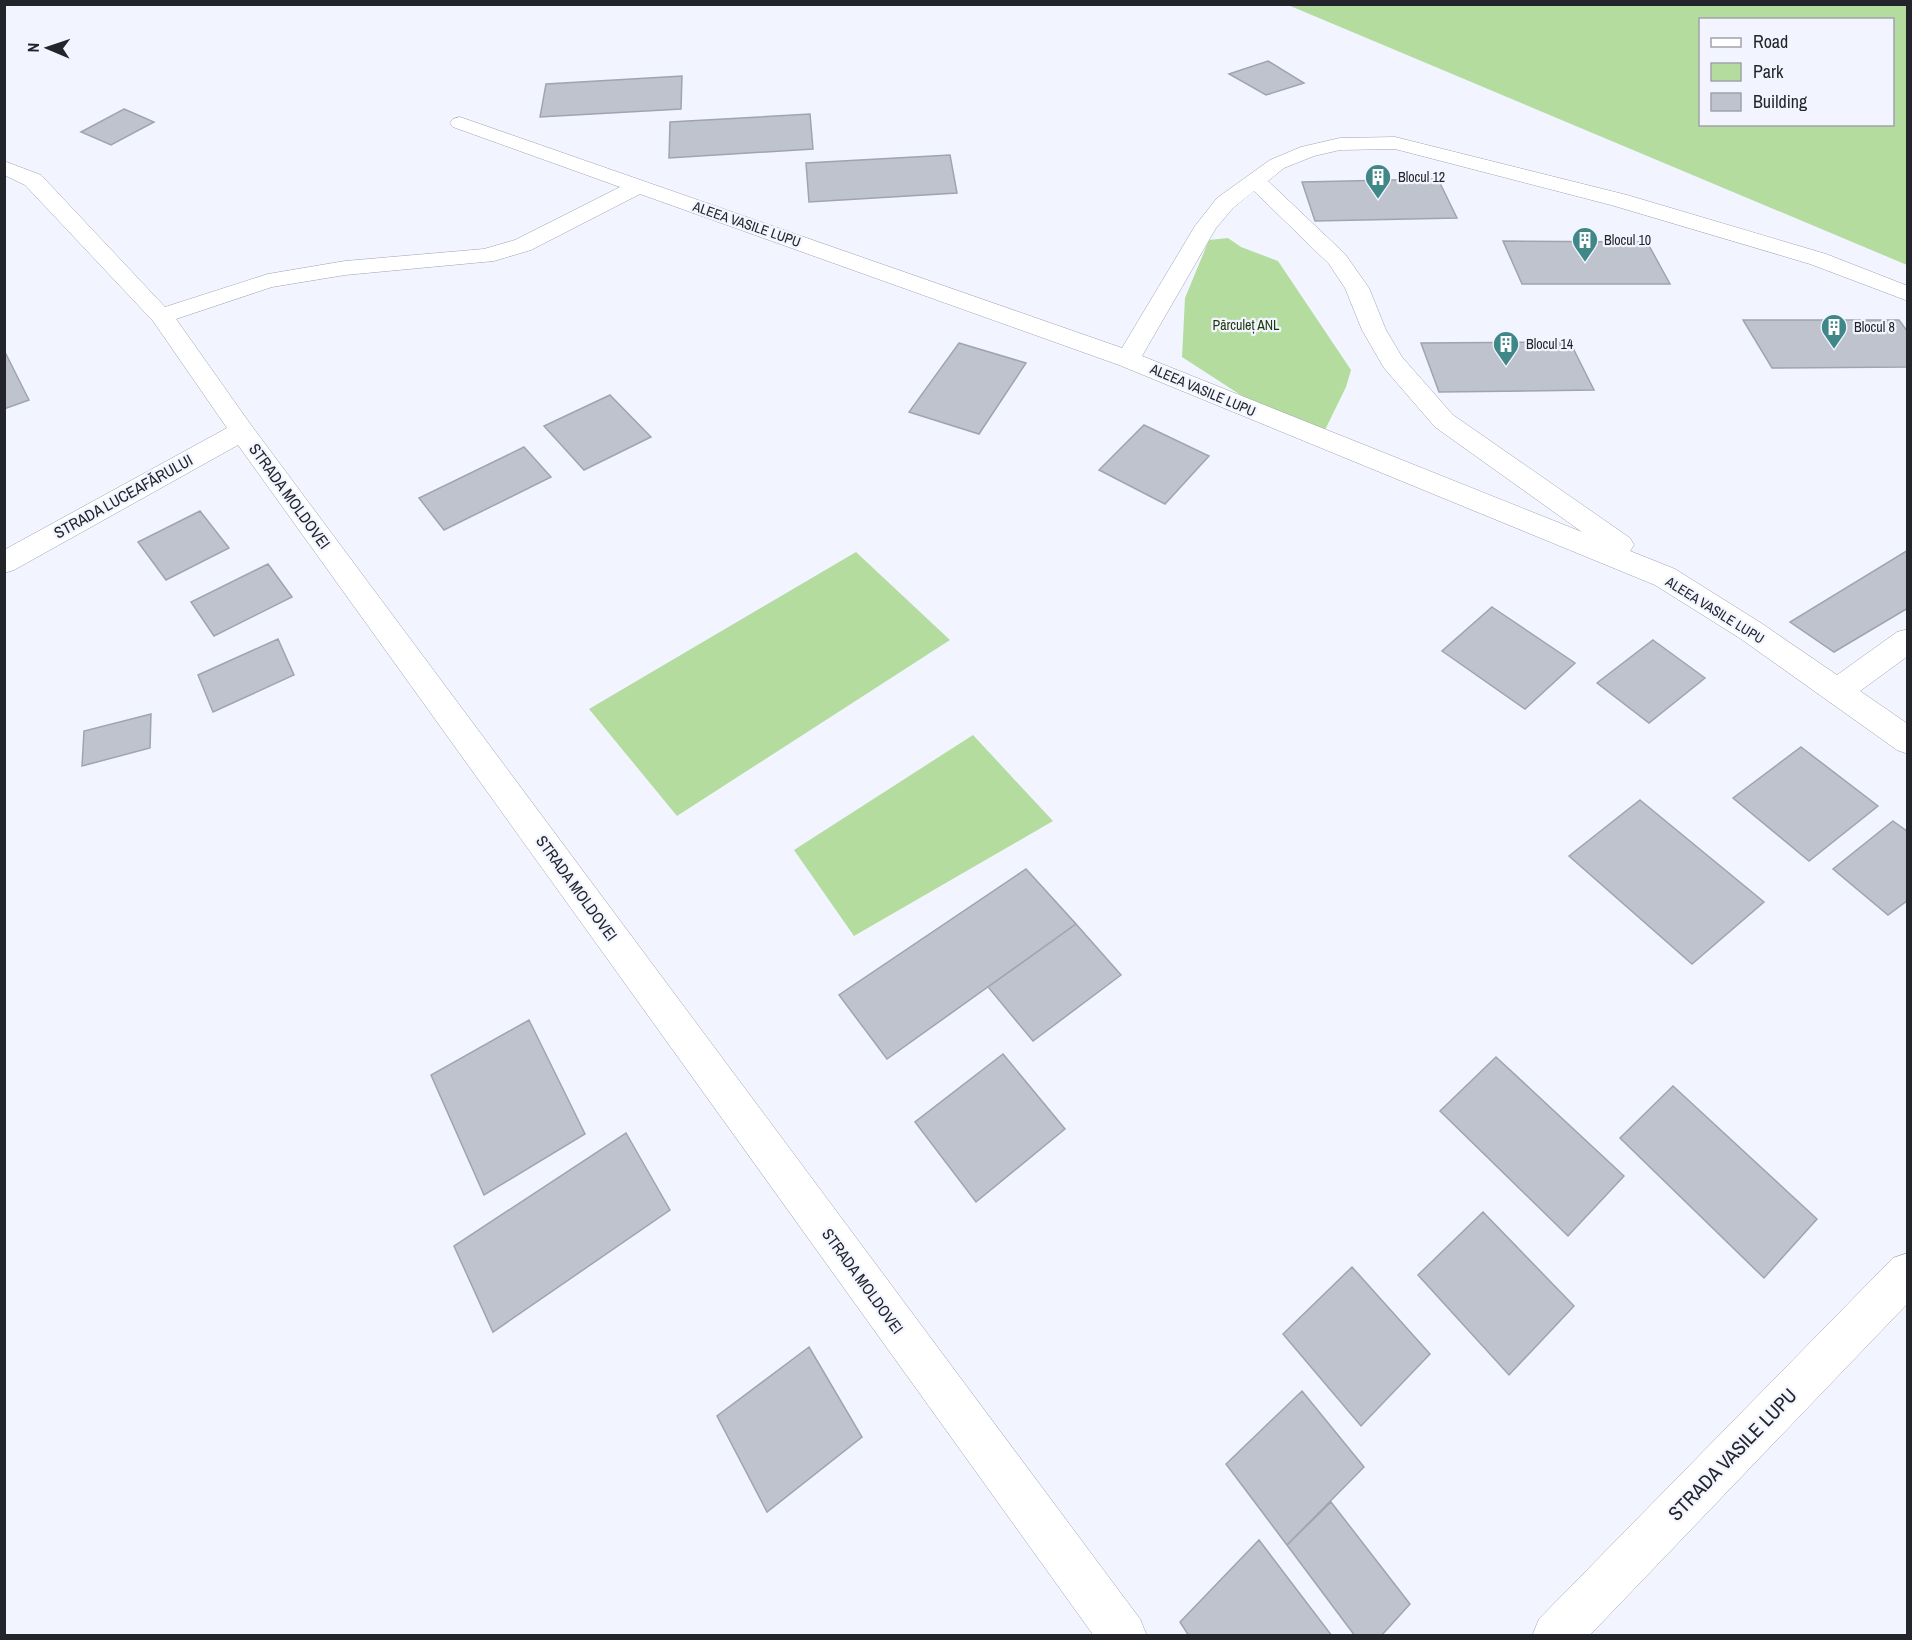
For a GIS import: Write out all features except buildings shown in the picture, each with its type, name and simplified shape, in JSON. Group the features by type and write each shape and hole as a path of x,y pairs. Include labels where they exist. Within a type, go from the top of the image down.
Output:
{"street":[{"name":"ALEEA VASILE LUPU","path":"460,123 1128,359 1665,578 1751,631 1908,741"},
{"path":"1128,359 1206,226 1225,203 1277,164 1308,151 1340,144 1395,143 1619,200 1818,259 1908,294"},
{"name":"STRADA MOLDOVEI","path":"4,167 33,180 161,316 1123,1635"},
{"path":"1255,180 1337,259 1357,288 1374,330 1393,362 1444,421 1665,578"},
{"path":"161,316 268,281 345,268 486,256 524,245 639,186"},
{"name":"STRADA LUCEAFĂRULUI","path":"4,563 242,430"},
{"path":"1838,691 1908,640"},
{"name":"STRADA VASILE LUPU","path":"1556,1635 1908,1273"}],"green space":[{"path":"1288,5 1907,5 1907,265"},
{"name":"Părculeț ANL","path":"1228,238 1241,247 1278,261 1351,370 1346,387 1324,432 1253,403 1182,357 1185,298 1209,240"},
{"path":"856,552 950,640 677,816 589,709"},
{"path":"973,735 1053,821 854,936 794,850"}],"place":[{"name":"Blocul 12","path":"1378,200"},
{"name":"Blocul 10","path":"1585,263"},
{"name":"Blocul 8","path":"1834,350"},
{"name":"Blocul 14","path":"1506,367"}]}
